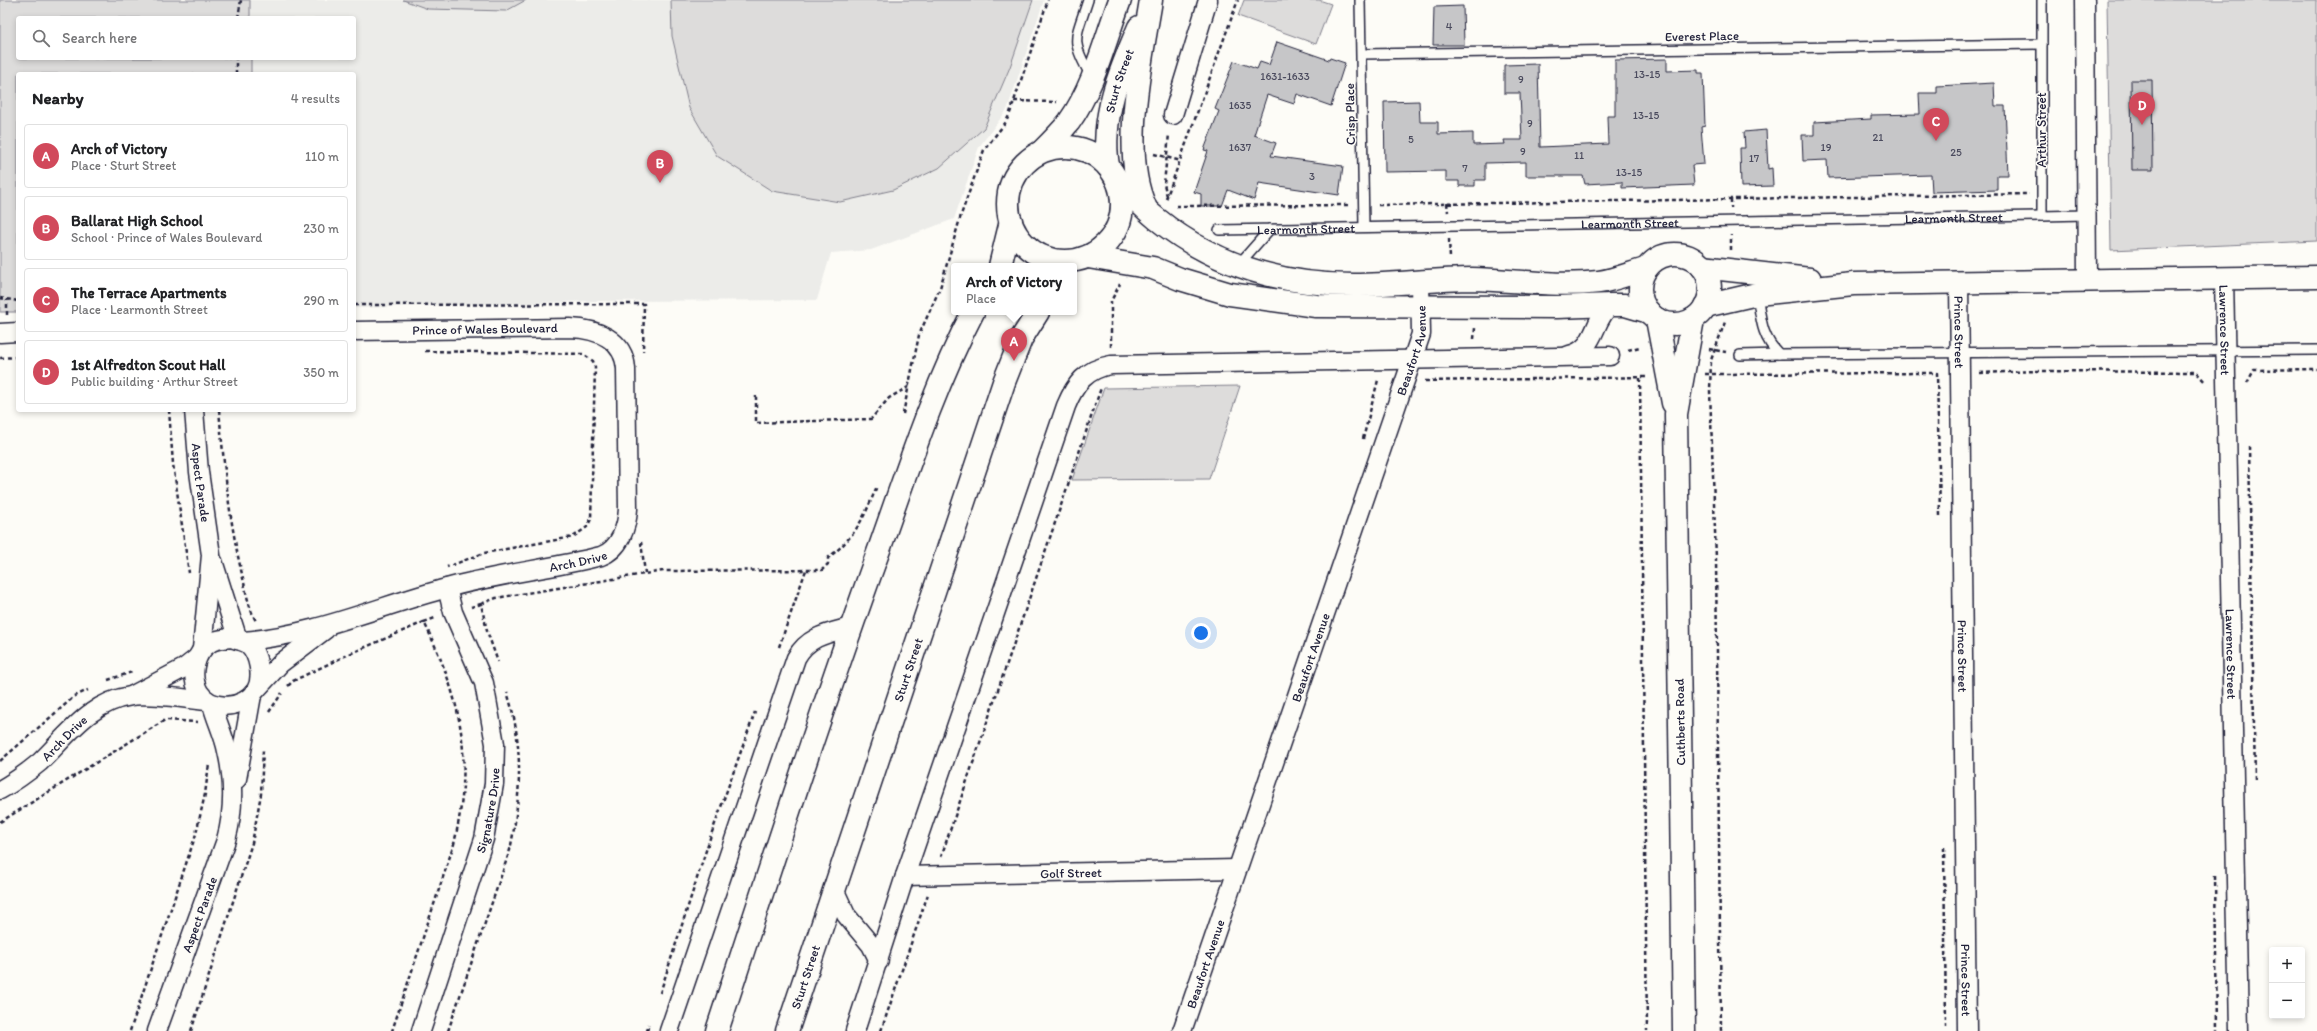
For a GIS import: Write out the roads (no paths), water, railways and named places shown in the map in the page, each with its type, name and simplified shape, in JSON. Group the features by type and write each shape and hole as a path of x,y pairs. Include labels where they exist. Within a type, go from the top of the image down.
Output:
{"street":[{"name":"Sturt Street","path":"1042,151 1068,122 1092,77 1120,0"},
{"name":"Sturt Street","path":"1113,174 1106,136 1110,107 1125,58 1150,0"},
{"path":"1146,209 1137,184 1135,131 1139,78 1150,0"},
{"path":"1173,115 1208,0"},
{"path":"2085,0 2086,215 2088,280"},
{"path":"1001,263 1010,221 1008,200 1013,180 1025,163 1042,151 1062,146 1073,147 1094,154 1146,209 1184,238 1209,253 1262,274 1316,284 1355,285 1473,279 1540,284 1600,282 1646,269 1658,259 1673,254 1684,255 1694,260 1702,267 1710,286 1699,313"},
{"path":"1082,262 1109,241 1120,221 1122,198 1113,174"},
{"path":"1010,221 1021,240 1037,254 1057,261 1153,268 1180,279 1251,298 1316,306 1557,307 1625,305 1675,324 1699,313 1758,294 1853,284 1959,281 2317,277"},
{"path":"1702,267 1853,284"},
{"path":"1646,269 1640,287 1644,304 1653,316"},
{"name":"Lawrence Street","path":"2224,278 2239,1031"},
{"name":"Beaufort Avenue","path":"1182,1031 1236,869 1421,334 1420,281"},
{"name":"Prince Street","path":"1959,281 1958,353 1967,1031"},
{"path":"1560,356 1577,353 1588,345 1602,314 1611,305"},
{"name":"Cuthberts Road","path":"1676,414 1699,313"},
{"path":"717,1031 787,816 851,627 942,374 972,315"},
{"name":"Sturt Street","path":"787,1031 1004,382 1021,339 1036,315"},
{"name":"Cuthberts Road","path":"1653,316 1676,414 1684,1031"},
{"name":"Prince of Wales Boulevard","path":"356,331 578,329 597,332 612,341"},
{"path":"0,333 16,332"},
{"name":"Arch Drive","path":"240,641 267,640 333,624 447,588 583,561 604,554 616,544 625,528 628,509 627,376 623,354 612,341"},
{"path":"855,1031 905,876 1066,406 1076,384 1090,372 1111,365 1413,358 1610,356"},
{"name":"Aspect Parade","path":"194,412 211,555 240,641"},
{"name":"Aspect Parade","path":"200,654 211,555"},
{"name":"Signature Drive","path":"421,1031 484,839 494,784 495,744 484,683 454,612 447,588"},
{"name":"Arch Drive","path":"254,692 274,669 291,654 333,624"},
{"path":"669,1031 796,658 808,642 851,627"},
{"path":"221,639 240,641 248,645 256,657 259,670 254,692 234,705 210,702 199,692 196,684 194,666 200,654 210,643 221,639"},
{"name":"Arch Drive","path":"0,790 38,763 96,708 110,701 133,695 184,668 200,654"},
{"name":"Aspect Parade","path":"157,1031 226,840 233,795 254,692"},
{"name":"Arch Drive","path":"133,695 210,702"},
{"name":"Aspect Parade","path":"210,702 227,750 233,795"},
{"name":"Golf Street","path":"905,876 1236,869"},
{"path":"835,890 846,915 871,945 879,960"}],"lane":[{"path":"1088,0 1076,38 1076,45 1080,56 1092,77"},
{"name":"Crisp Place","path":"1360,0 1364,227"},
{"name":"Arthur Street","path":"2042,0 2042,216"},
{"name":"Everest Place","path":"1362,54 2042,44"},
{"path":"2042,216 2086,215"},
{"name":"Learmonth Street","path":"1219,230 2042,216"},
{"path":"1238,265 1270,229"},
{"path":"1758,294 1764,333 1769,343 1779,354"},
{"path":"1740,355 2317,350"}],"place":[{"name":"1st Alfredton Scout Hall","path":"2142,125"},
{"name":"The Terrace Apartments","path":"1936,141"},
{"name":"Ballarat High School","path":"660,183"},
{"name":"Arch of Victory","path":"1014,361"}]}
